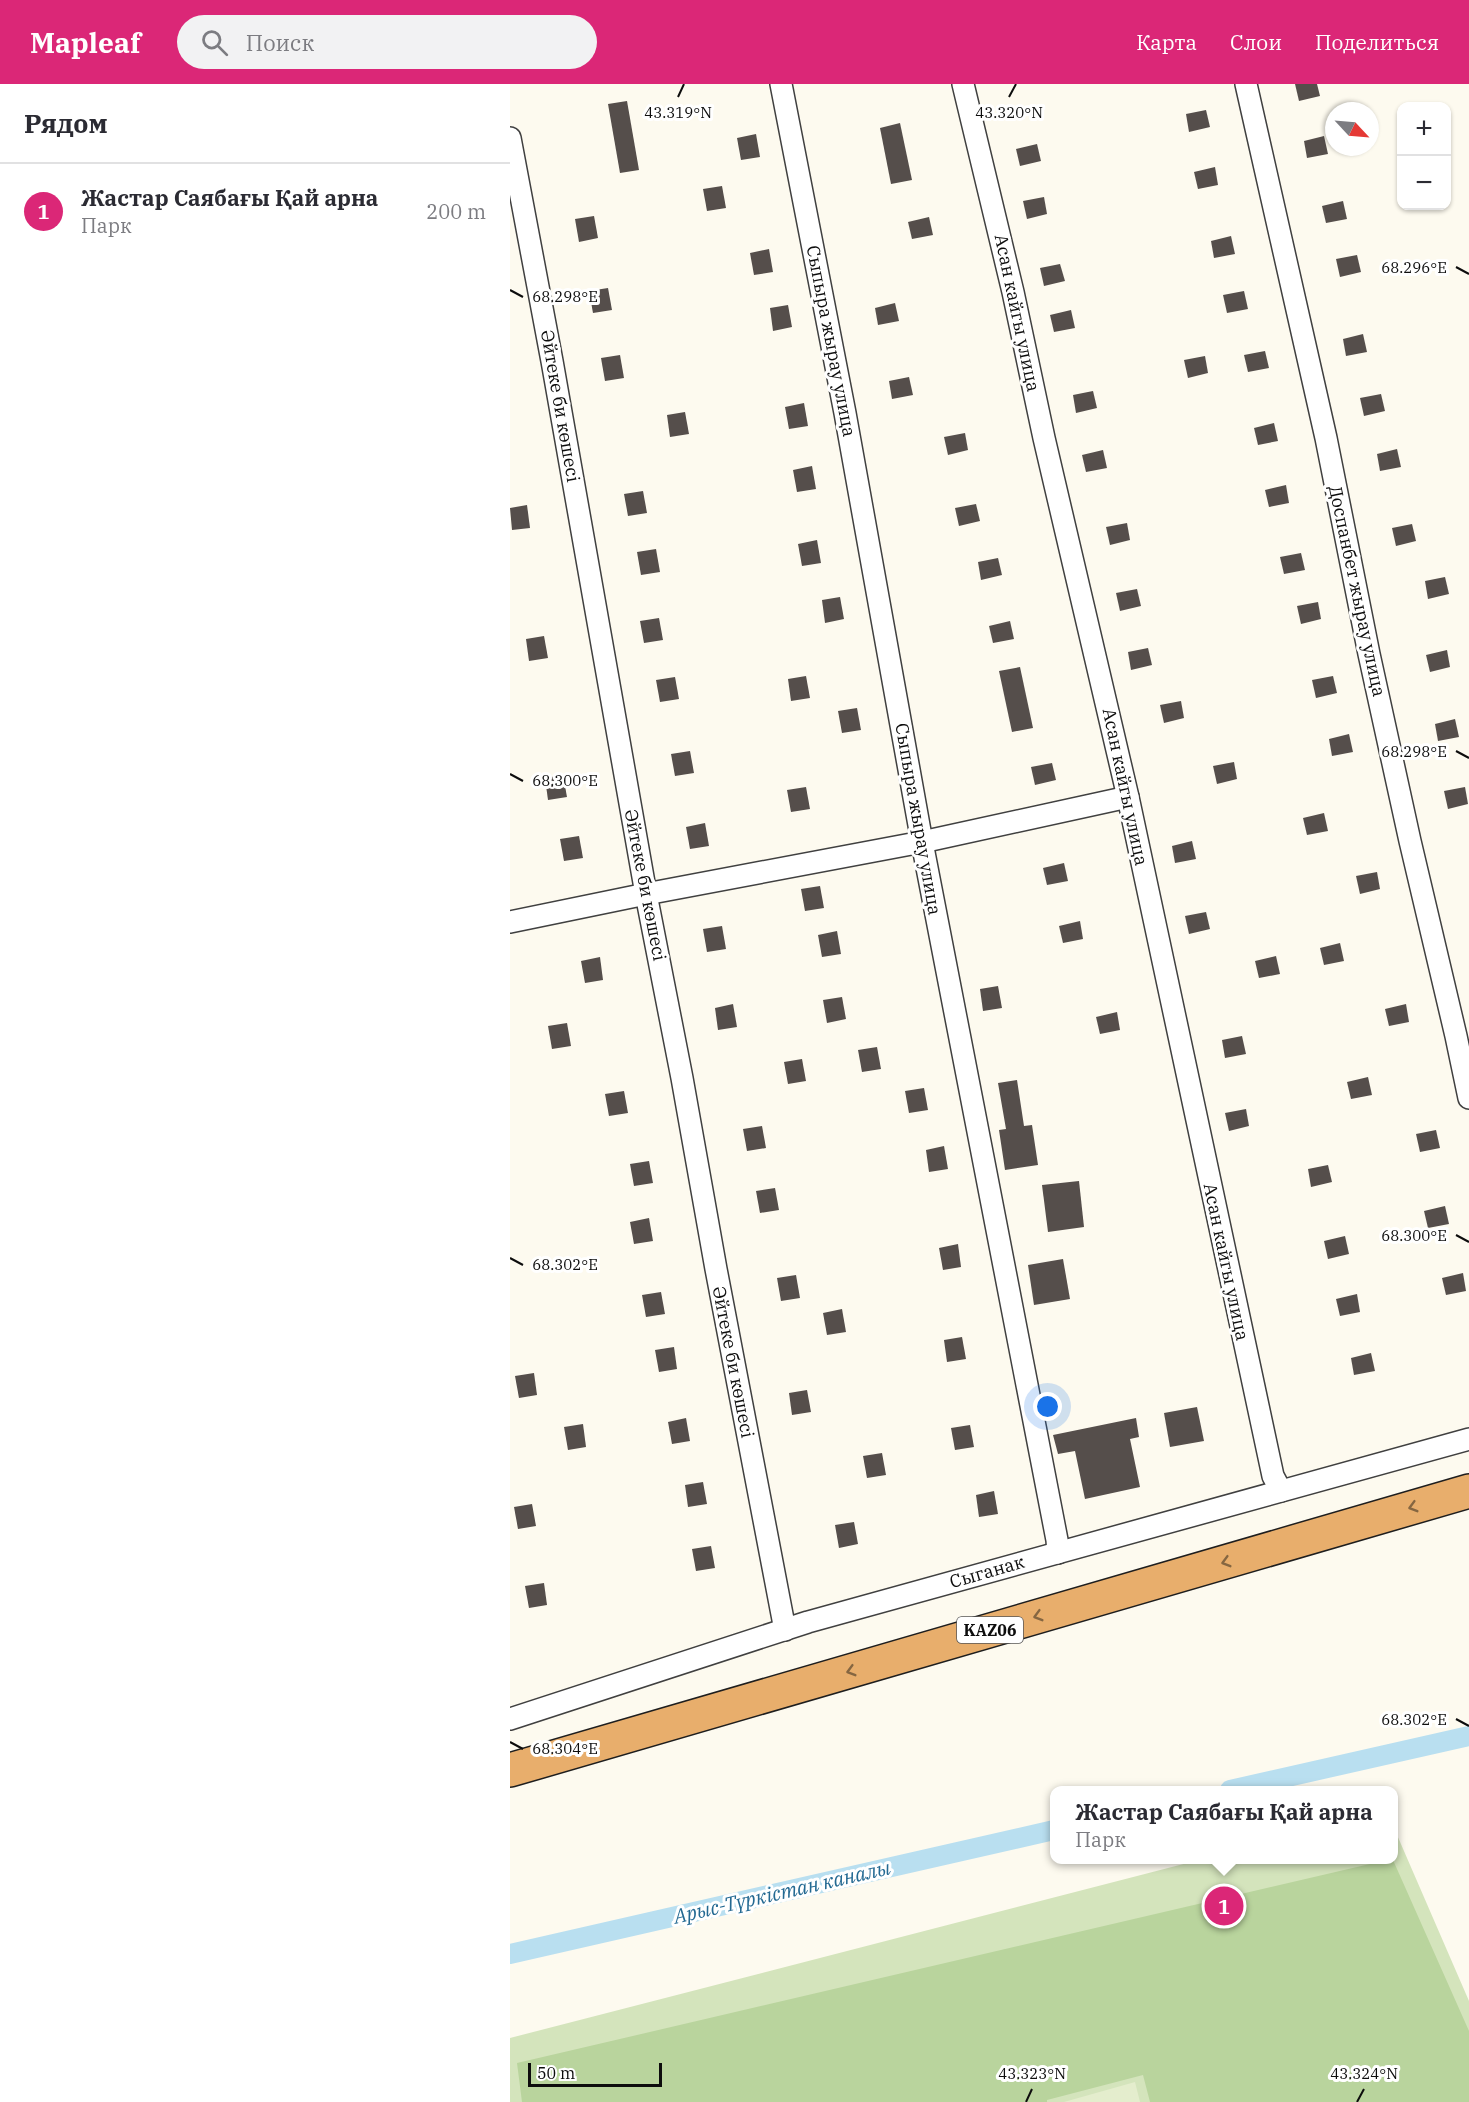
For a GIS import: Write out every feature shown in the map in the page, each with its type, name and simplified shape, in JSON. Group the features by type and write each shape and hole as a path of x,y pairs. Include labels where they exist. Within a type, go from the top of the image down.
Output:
{"highway":[{"name":"KАZ06","path":"510,1770 1469,1491"},
{"name":"KАZ06","path":"510,1794 1469,1515"}],"street":[{"name":"Сыпыра жырау улица","path":"781,84 845,413 922,842 1058,1553"},
{"name":"Асан кайгы улица","path":"963,84 1013,292 1128,797 1270,1464 1281,1491"},
{"name":"Доспанбет жырау улица","path":"1246,84 1326,438 1369,654 1410,841 1469,1098"},
{"name":"Әйтеке би көшесі","path":"510,138 554,372 645,894 682,1078 785,1630"},
{"path":"510,922 922,842 1128,797"},
{"name":"Сыганак","path":"510,1719 785,1630 1469,1439"}],"green space":[{"path":"1398,1837 1469,2001 1469,2102 510,2102 510,2038 1184,1864 1398,1864"},
{"path":"1370,1864 1395,1864 1469,2031 1469,2102 1150,2102 1143,2075 1047,2100 1047,2102 522,2102 517,2063"},
{"path":"1135,2082 1140,2102 1064,2102"}],"building":[{"path":"1295,84 1317,84 1320,96 1299,101"},
{"path":"627,101 639,170 620,173 608,104"},
{"path":"1206,110 1210,127 1189,132 1186,114"},
{"path":"900,123 912,180 891,184 880,128"},
{"path":"756,134 760,157 741,160 737,138"},
{"path":"1324,136 1325,155 1307,158 1304,141"},
{"path":"1037,144 1041,161 1020,166 1016,149"},
{"path":"1215,167 1218,185 1198,189 1194,172"},
{"path":"722,186 726,208 707,211 703,189"},
{"path":"1044,197 1047,214 1027,219 1023,201"},
{"path":"1343,201 1347,219 1326,223 1322,206"},
{"path":"594,216 598,238 579,242 575,219"},
{"path":"929,217 933,235 912,239 908,222"},
{"path":"1231,236 1235,254 1214,258 1211,241"},
{"path":"769,249 773,272 754,275 750,253"},
{"path":"1357,255 1361,272 1340,277 1336,259"},
{"path":"1060,264 1065,281 1044,286 1040,268"},
{"path":"608,288 612,310 593,313 589,291"},
{"path":"1244,291 1248,309 1227,313 1223,295"},
{"path":"895,303 899,321 878,325 875,308"},
{"path":"788,305 792,327 773,331 770,308"},
{"path":"1071,310 1075,328 1054,332 1050,315"},
{"path":"1363,334 1367,352 1346,356 1343,339"},
{"path":"1265,351 1269,368 1248,372 1244,355"},
{"path":"620,355 624,378 605,381 601,358"},
{"path":"1205,356 1208,373 1188,378 1184,360"},
{"path":"909,377 913,395 892,399 889,381"},
{"path":"1093,391 1097,408 1076,413 1073,395"},
{"path":"1381,394 1385,411 1364,416 1360,398"},
{"path":"804,403 808,426 789,429 785,407"},
{"path":"685,412 689,434 670,437 667,415"},
{"path":"1274,423 1278,441 1258,445 1254,428"},
{"path":"965,433 968,450 948,455 944,437"},
{"path":"1397,449 1401,467 1380,471 1377,454"},
{"path":"1103,450 1107,468 1086,472 1082,455"},
{"path":"812,466 816,489 797,492 793,470"},
{"path":"1286,485 1289,503 1269,507 1265,490"},
{"path":"643,491 647,513 628,516 624,494"},
{"path":"976,504 980,521 959,526 955,508"},
{"path":"527,505 530,528 512,530 510,508"},
{"path":"1127,523 1130,540 1110,545 1106,527"},
{"path":"1412,524 1416,541 1396,546 1392,528"},
{"path":"817,540 821,563 802,566 798,544"},
{"path":"656,549 660,572 641,575 637,552"},
{"path":"1301,553 1305,570 1284,574 1280,557"},
{"path":"998,558 1002,575 981,580 978,562"},
{"path":"1445,577 1449,594 1428,599 1425,581"},
{"path":"1137,589 1141,606 1120,611 1116,593"},
{"path":"840,597 844,619 825,623 822,600"},
{"path":"1318,602 1321,619 1301,624 1297,606"},
{"path":"659,618 663,640 644,643 640,621"},
{"path":"1010,621 1014,639 993,643 989,626"},
{"path":"544,636 548,658 529,661 526,639"},
{"path":"1148,648 1152,665 1131,670 1128,652"},
{"path":"1447,650 1450,667 1430,672 1426,655"},
{"path":"1020,667 1033,728 1012,732 999,671"},
{"path":"806,676 810,698 791,701 788,679"},
{"path":"1333,676 1337,693 1316,698 1312,680"},
{"path":"675,677 679,699 660,702 656,680"},
{"path":"1181,701 1184,718 1164,723 1160,705"},
{"path":"857,708 861,730 842,733 838,711"},
{"path":"1455,719 1459,737 1438,741 1435,724"},
{"path":"1349,734 1353,752 1332,756 1329,739"},
{"path":"690,751 694,773 675,776 671,754"},
{"path":"1234,762 1237,779 1217,784 1213,766"},
{"path":"1052,763 1056,780 1035,785 1031,767"},
{"path":"563,775 567,797 548,800 545,778"},
{"path":"806,787 810,809 791,812 787,790"},
{"path":"1465,787 1468,804 1448,809 1444,791"},
{"path":"1324,813 1328,831 1307,835 1303,818"},
{"path":"705,823 709,846 690,849 686,827"},
{"path":"579,836 583,858 564,861 560,839"},
{"path":"1192,841 1196,859 1175,863 1172,846"},
{"path":"1064,863 1068,881 1047,885 1043,868"},
{"path":"1377,872 1380,889 1360,894 1356,876"},
{"path":"820,886 824,908 805,911 801,889"},
{"path":"1206,912 1210,929 1189,934 1185,916"},
{"path":"1080,921 1083,939 1063,943 1059,926"},
{"path":"722,926 726,949 707,952 703,929"},
{"path":"837,931 841,954 822,957 818,935"},
{"path":"1340,943 1344,961 1324,965 1320,948"},
{"path":"1276,956 1280,974 1259,978 1255,961"},
{"path":"600,957 603,980 585,983 581,961"},
{"path":"998,986 1002,1008 983,1011 980,989"},
{"path":"842,997 846,1019 827,1023 823,1000"},
{"path":"733,1004 737,1027 718,1030 715,1008"},
{"path":"1406,1004 1409,1022 1389,1026 1385,1009"},
{"path":"1117,1012 1120,1030 1100,1034 1096,1017"},
{"path":"567,1023 571,1046 552,1049 548,1026"},
{"path":"1242,1036 1246,1054 1225,1058 1222,1040"},
{"path":"877,1047 881,1069 862,1072 858,1050"},
{"path":"802,1059 806,1081 788,1084 784,1062"},
{"path":"1368,1077 1372,1095 1351,1099 1347,1082"},
{"path":"1017,1080 1024,1126 1032,1125 1038,1165 1005,1170 999,1130 1006,1129 998,1083"},
{"path":"924,1088 928,1110 909,1113 905,1091"},
{"path":"624,1091 628,1113 609,1116 605,1094"},
{"path":"1246,1109 1249,1126 1229,1131 1225,1113"},
{"path":"762,1126 766,1148 747,1151 743,1129"},
{"path":"1436,1130 1440,1148 1420,1152 1416,1134"},
{"path":"944,1146 948,1169 929,1172 926,1150"},
{"path":"649,1161 653,1183 634,1186 630,1164"},
{"path":"1328,1165 1332,1182 1311,1187 1308,1169"},
{"path":"1079,1181 1084,1227 1048,1232 1042,1185"},
{"path":"775,1188 779,1210 760,1213 756,1191"},
{"path":"1445,1206 1449,1224 1428,1228 1424,1211"},
{"path":"649,1218 653,1241 634,1244 630,1222"},
{"path":"1345,1236 1349,1254 1328,1259 1324,1241"},
{"path":"958,1244 961,1267 943,1270 939,1248"},
{"path":"1063,1259 1070,1299 1034,1305 1028,1265"},
{"path":"1463,1273 1466,1291 1446,1295 1442,1278"},
{"path":"796,1275 800,1298 781,1301 777,1278"},
{"path":"661,1292 665,1314 646,1317 642,1295"},
{"path":"1357,1294 1360,1312 1340,1316 1336,1299"},
{"path":"842,1309 846,1332 827,1335 823,1313"},
{"path":"962,1337 966,1359 947,1362 944,1340"},
{"path":"674,1347 677,1369 659,1372 655,1350"},
{"path":"1371,1353 1375,1371 1354,1375 1351,1358"},
{"path":"534,1373 537,1395 519,1398 515,1376"},
{"path":"807,1390 811,1412 792,1415 789,1393"},
{"path":"1197,1407 1204,1441 1170,1447 1164,1413"},
{"path":"686,1418 690,1441 672,1444 668,1422"},
{"path":"1136,1418 1139,1437 1130,1439 1140,1487 1085,1499 1075,1451 1058,1454 1053,1435"},
{"path":"583,1424 586,1447 568,1450 564,1427"},
{"path":"970,1425 974,1447 955,1450 951,1428"},
{"path":"882,1453 886,1475 867,1478 863,1456"},
{"path":"703,1482 707,1504 688,1507 685,1485"},
{"path":"994,1491 998,1514 979,1517 976,1495"},
{"path":"532,1504 536,1526 518,1529 514,1507"},
{"path":"854,1522 858,1544 839,1548 835,1525"},
{"path":"711,1546 715,1568 696,1571 692,1549"},
{"path":"544,1583 547,1605 529,1608 525,1586"}],"waterway":[{"name":"Арыс-Түркістан каналы","path":"1248,1786 1469,1736"},
{"name":"Арыс-Түркістан каналы","path":"510,1954 1050,1831"}],"place":[{"name":"Жастар Саябағы Қай арна","path":"1224,1906"}]}
